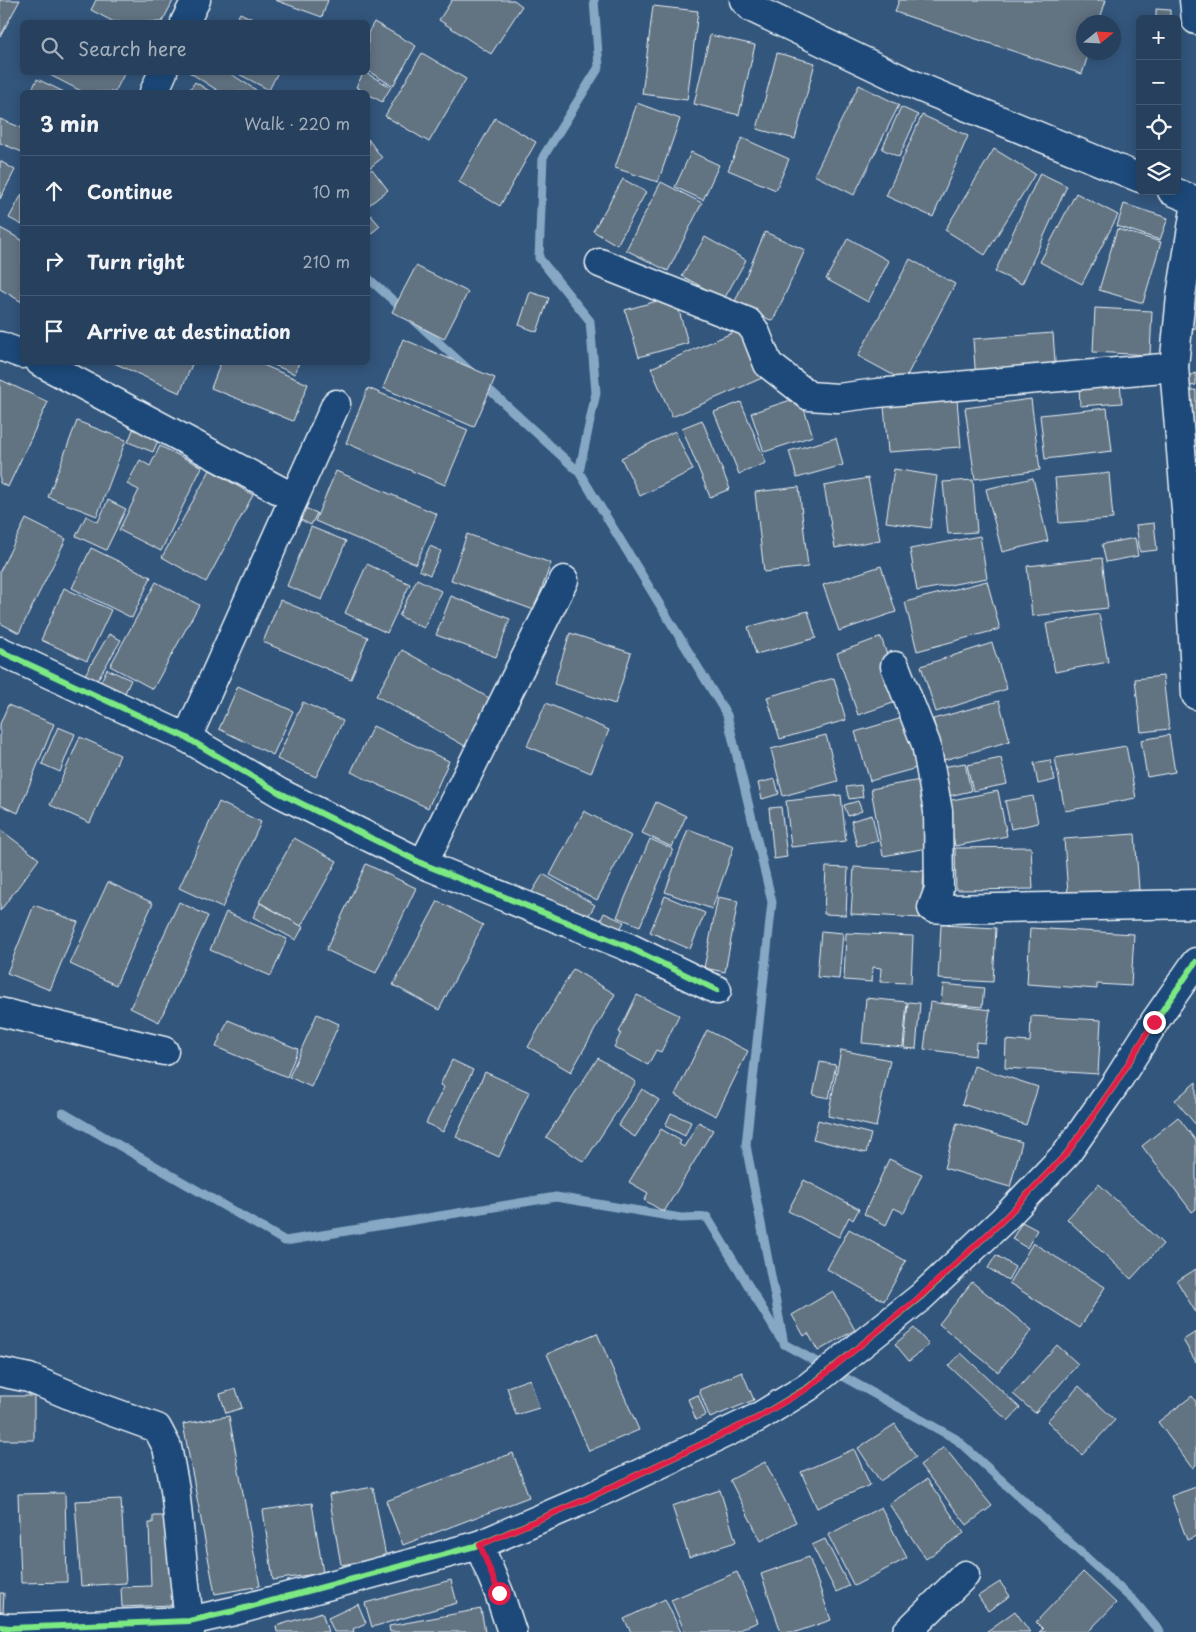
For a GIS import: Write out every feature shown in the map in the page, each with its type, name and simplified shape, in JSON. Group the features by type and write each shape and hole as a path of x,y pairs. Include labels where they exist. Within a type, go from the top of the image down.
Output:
{"street":[{"path":"186,20 196,0"},
{"path":"744,0 752,8 906,82 1136,176"},
{"path":"1194,0 1196,20"},
{"path":"155,90 162,75"},
{"path":"1181,195 1196,202 1181,296 1174,367 1187,522 1196,695"},
{"path":"600,263 748,322 755,332 768,364 809,396 838,398 1174,367"},
{"path":"0,346 20,353"},
{"path":"46,365 294,498"},
{"path":"187,738 336,404"},
{"path":"423,864 564,580"},
{"path":"0,651 187,738 280,793 423,864 626,946 717,990"},
{"path":"895,666 926,744 938,812 939,889 932,908 1196,904"},
{"path":"0,1627 190,1626 234,1611 480,1545 586,1499 757,1418 808,1388 921,1296 1003,1220 1067,1153 1196,962"},
{"path":"0,1012 164,1051"},
{"path":"0,1372 29,1378 91,1404 157,1428 167,1447 175,1489 190,1626"},
{"path":"480,1545 512,1632"},
{"path":"907,1632 966,1575"}],"building":[{"path":"0,0 20,0 0,37"},
{"path":"96,0 173,1 163,20 110,20 91,10"},
{"path":"275,0 328,0 322,17"},
{"path":"452,0 514,0 522,6 491,54 439,20"},
{"path":"899,0 1106,0 1101,15 1076,15 1076,60 1086,60 1082,74 895,12"},
{"path":"653,6 698,11 687,100 642,94"},
{"path":"1156,9 1170,10 1170,15 1156,15"},
{"path":"240,13 255,20 236,20"},
{"path":"374,22 416,46 393,86 370,72 370,29"},
{"path":"710,35 755,45 739,115 694,104"},
{"path":"422,53 466,79 429,142 385,116"},
{"path":"777,53 815,63 795,139 757,129"},
{"path":"50,75 124,75 116,90 79,90"},
{"path":"194,75 233,75 256,90 217,90"},
{"path":"241,75 276,75 269,90"},
{"path":"362,75 369,75 391,87 382,102 370,95 370,90 361,90 356,87"},
{"path":"37,79 60,90 32,90"},
{"path":"195,82 208,90 189,90"},
{"path":"859,85 899,105 854,195 814,175"},
{"path":"637,103 680,119 658,182 615,168"},
{"path":"901,107 918,115 899,157 882,149"},
{"path":"922,115 968,136 933,217 886,196"},
{"path":"495,118 536,142 500,206 459,182"},
{"path":"0,119 20,127 20,151 0,143"},
{"path":"742,138 789,159 776,190 728,170"},
{"path":"370,142 382,158 370,167"},
{"path":"994,149 1035,174 985,255 945,230"},
{"path":"691,152 719,165 703,200 675,187"},
{"path":"0,161 15,170 0,199"},
{"path":"372,169 388,190 370,204 370,171"},
{"path":"1040,173 1067,186 1022,284 995,272"},
{"path":"623,179 646,192 617,245 593,231"},
{"path":"661,182 702,203 668,271 626,250"},
{"path":"1076,193 1118,215 1082,284 1040,262"},
{"path":"20,198 20,224 9,218"},
{"path":"1124,204 1168,218 1160,240 1117,226"},
{"path":"370,214 380,226 370,234"},
{"path":"0,228 20,239 20,301 0,289"},
{"path":"1117,229 1161,242 1143,303 1099,290"},
{"path":"765,232 805,250 773,321 734,304"},
{"path":"705,237 746,260 724,299 682,276"},
{"path":"848,238 889,261 868,302 826,279"},
{"path":"910,259 955,284 904,381 858,356"},
{"path":"416,266 468,292 444,339 392,312"},
{"path":"530,292 549,298 537,332 519,325"},
{"path":"675,296 688,343 639,357 625,310"},
{"path":"1196,297 1196,328 1190,329"},
{"path":"1095,308 1152,311 1150,355 1093,352"},
{"path":"748,326 769,375 672,417 651,368"},
{"path":"1053,333 1056,375 976,381 973,339"},
{"path":"403,339 495,378 474,427 383,388"},
{"path":"119,365 192,365 180,393"},
{"path":"220,365 263,365 308,384 293,421 211,388"},
{"path":"274,365 298,365 295,374"},
{"path":"1196,373 1196,385 1191,386 1188,376"},
{"path":"1,380 48,402 8,487 0,483"},
{"path":"1120,383 1122,403 1080,406 1079,386"},
{"path":"368,388 468,430 445,485 346,443"},
{"path":"1196,390 1196,444 1189,445 1182,391"},
{"path":"800,397 813,436 764,452 751,413"},
{"path":"1031,399 1040,470 975,479 965,408"},
{"path":"957,400 961,447 888,452 884,406"},
{"path":"741,402 766,463 739,474 714,412"},
{"path":"1107,408 1112,451 1045,459 1040,415"},
{"path":"702,420 730,489 710,497 682,428"},
{"path":"77,421 126,440 97,516 48,497"},
{"path":"135,425 160,436 153,452 128,442"},
{"path":"675,431 693,470 640,496 621,458"},
{"path":"836,438 843,465 797,478 789,451"},
{"path":"160,446 202,467 161,551 119,530 139,490 127,484 140,460 150,466"},
{"path":"894,469 937,476 930,528 886,522"},
{"path":"210,470 253,495 206,582 162,557"},
{"path":"336,471 437,514 416,564 315,521"},
{"path":"1109,473 1113,519 1059,523 1055,478"},
{"path":"868,478 880,540 835,548 824,486"},
{"path":"1033,478 1048,541 1002,552 986,489"},
{"path":"973,480 977,532 948,534 943,482"},
{"path":"799,487 808,567 764,572 755,492"},
{"path":"108,500 126,509 106,550 76,536 86,516 98,522"},
{"path":"302,507 317,513 311,525 297,518"},
{"path":"26,519 66,539 19,633 0,623 0,571"},
{"path":"1154,523 1157,550 1140,552 1136,525"},
{"path":"311,527 346,541 322,600 287,586"},
{"path":"467,534 551,563 534,610 451,580"},
{"path":"980,536 987,578 917,591 910,549"},
{"path":"1135,538 1138,556 1106,562 1102,544"},
{"path":"430,546 441,551 430,575 419,570"},
{"path":"91,548 151,577 132,618 72,588"},
{"path":"1102,558 1108,608 1032,616 1027,566"},
{"path":"367,564 410,584 387,633 345,613"},
{"path":"881,566 896,612 839,631 823,585"},
{"path":"417,579 441,591 424,628 399,616"},
{"path":"987,581 1000,629 917,651 905,602"},
{"path":"156,582 199,605 153,689 110,666"},
{"path":"64,588 111,610 87,661 41,640"},
{"path":"451,596 510,619 496,657 436,635"},
{"path":"280,600 368,637 351,679 263,642"},
{"path":"808,611 816,638 756,654 748,627"},
{"path":"1099,614 1108,662 1055,672 1046,624"},
{"path":"570,633 631,653 615,704 554,684"},
{"path":"109,634 121,640 95,684 83,678"},
{"path":"881,637 902,700 858,715 837,653"},
{"path":"992,643 1007,689 936,712 921,666"},
{"path":"402,650 491,699 465,746 376,696"},
{"path":"107,669 131,680 123,697 99,685"},
{"path":"1163,676 1169,729 1141,732 1135,679"},
{"path":"834,678 846,720 780,739 767,697"},
{"path":"238,686 293,711 273,755 219,729"},
{"path":"999,701 1010,741 944,760 933,719"},
{"path":"303,702 343,721 316,777 277,759"},
{"path":"546,703 609,730 591,773 527,746"},
{"path":"8,705 54,724 18,813 0,805 0,724"},
{"path":"909,716 924,766 870,781 855,732"},
{"path":"373,726 449,761 428,808 351,772"},
{"path":"58,727 75,734 60,772 42,764"},
{"path":"826,735 838,781 783,796 771,749"},
{"path":"1169,735 1175,772 1147,777 1141,740"},
{"path":"80,737 120,755 90,823 50,805"},
{"path":"1126,746 1136,798 1065,811 1055,758"},
{"path":"1001,758 1007,784 973,791 967,765"},
{"path":"1050,760 1055,780 1038,784 1034,763"},
{"path":"965,763 971,791 949,796 942,767"},
{"path":"775,779 779,794 762,799 758,783"},
{"path":"926,779 938,846 883,856 871,789"},
{"path":"861,785 863,797 849,799 846,787"},
{"path":"998,791 1007,836 955,846 947,801"},
{"path":"841,795 846,841 791,847 786,801"},
{"path":"1033,796 1038,823 1011,829 1005,801"},
{"path":"858,801 862,811 848,816 844,805"},
{"path":"219,802 261,822 222,908 179,888"},
{"path":"656,802 686,816 672,847 642,833"},
{"path":"781,807 787,857 774,859 769,808"},
{"path":"584,811 631,836 597,900 550,875"},
{"path":"872,815 878,841 857,846 851,821"},
{"path":"688,829 734,846 712,909 665,892"},
{"path":"0,831 39,859 0,911"},
{"path":"1135,834 1139,890 1068,894 1064,839"},
{"path":"294,838 337,861 301,926 259,902"},
{"path":"650,839 673,849 640,926 617,917"},
{"path":"1031,847 1033,889 956,890 955,848"},
{"path":"366,864 416,888 376,973 326,950"},
{"path":"826,867 848,868 846,915 824,914"},
{"path":"854,867 924,871 921,918 851,914"},
{"path":"543,874 595,905 584,923 532,892"},
{"path":"108,882 153,903 116,985 70,964"},
{"path":"665,896 705,913 690,949 650,932"},
{"path":"718,897 738,901 725,972 704,968"},
{"path":"438,901 483,925 439,1010 393,985"},
{"path":"179,902 208,916 159,1022 130,1008"},
{"path":"260,903 303,927 296,940 253,917"},
{"path":"34,905 78,922 50,990 7,973"},
{"path":"226,912 287,939 271,976 210,950"},
{"path":"604,913 624,922 618,933 599,924"},
{"path":"941,925 996,928 993,982 938,979"},
{"path":"1030,928 1134,934 1131,986 1097,984 1097,989 1027,984"},
{"path":"821,931 843,933 839,979 817,977"},
{"path":"846,933 913,936 911,983 880,982 881,968 873,967 872,982 844,980"},
{"path":"573,969 615,994 571,1072 528,1047"},
{"path":"943,984 984,988 982,1007 941,1003"},
{"path":"637,995 679,1015 661,1052 656,1050 648,1065 614,1047"},
{"path":"866,998 907,1002 903,1047 862,1043"},
{"path":"908,1002 920,1003 916,1049 904,1048"},
{"path":"930,1002 990,1010 985,1043 976,1042 975,1056 924,1049"},
{"path":"317,1014 339,1024 311,1087 289,1077"},
{"path":"1031,1016 1101,1020 1098,1074 1005,1068 1006,1040 1030,1042"},
{"path":"228,1020 298,1049 287,1077 216,1047"},
{"path":"707,1030 748,1051 716,1116 675,1095"},
{"path":"841,1050 890,1060 876,1127 828,1116"},
{"path":"598,1058 636,1082 584,1162 546,1137"},
{"path":"452,1060 473,1070 443,1132 426,1123 444,1087 440,1085"},
{"path":"820,1062 836,1065 829,1098 813,1095"},
{"path":"974,1066 1038,1087 1026,1125 962,1104"},
{"path":"485,1072 529,1092 499,1157 456,1137"},
{"path":"1196,1082 1196,1125 1175,1100"},
{"path":"642,1089 659,1100 635,1137 618,1126"},
{"path":"671,1113 691,1122 685,1136 665,1126"},
{"path":"1178,1117 1196,1141 1196,1209 1192,1212 1142,1146"},
{"path":"818,1120 871,1134 866,1153 813,1139"},
{"path":"699,1122 713,1130 664,1212 644,1200 648,1193 629,1182 661,1129 681,1141 679,1144 684,1147"},
{"path":"957,1123 1022,1142 1010,1187 944,1168"},
{"path":"889,1159 922,1174 904,1213 894,1208 886,1225 864,1214"},
{"path":"804,1180 859,1209 853,1220 849,1217 839,1237 788,1211"},
{"path":"1099,1184 1163,1244 1131,1279 1067,1219"},
{"path":"1022,1222 1037,1230 1027,1248 1012,1239"},
{"path":"849,1229 906,1261 884,1301 827,1269"},
{"path":"1033,1243 1105,1287 1080,1328 1009,1283"},
{"path":"996,1255 1015,1267 1008,1280 988,1268"},
{"path":"1196,1269 1196,1313 1177,1281"},
{"path":"972,1282 1032,1330 998,1372 939,1324"},
{"path":"833,1291 855,1330 818,1351 808,1333 804,1336 792,1315"},
{"path":"914,1328 929,1345 909,1361 895,1344"},
{"path":"1196,1332 1196,1362 1183,1340"},
{"path":"597,1333 639,1430 589,1451 547,1354"},
{"path":"1057,1345 1078,1364 1035,1413 1013,1394"},
{"path":"961,1353 1020,1408 1008,1421 949,1366"},
{"path":"742,1372 754,1400 710,1418 699,1390"},
{"path":"530,1379 539,1408 516,1415 507,1387"},
{"path":"1079,1386 1115,1420 1082,1455 1047,1421"},
{"path":"236,1389 242,1408 226,1413 220,1394"},
{"path":"698,1395 706,1415 696,1420 688,1399"},
{"path":"0,1396 34,1396 34,1440 0,1440"},
{"path":"1192,1396 1196,1402 1196,1465 1192,1468 1158,1422"},
{"path":"229,1416 260,1586 215,1594 183,1424"},
{"path":"895,1424 916,1457 880,1481 858,1448"},
{"path":"944,1447 992,1506 967,1525 920,1465"},
{"path":"854,1449 870,1485 817,1508 801,1472"},
{"path":"513,1453 529,1497 403,1545 386,1501"},
{"path":"765,1462 796,1522 761,1541 730,1480"},
{"path":"927,1479 964,1533 926,1559 889,1504"},
{"path":"373,1487 386,1557 341,1565 329,1495"},
{"path":"1196,1487 1196,1536 1187,1540 1171,1496"},
{"path":"720,1490 736,1542 689,1557 672,1506"},
{"path":"65,1493 67,1582 21,1583 18,1494"},
{"path":"121,1499 126,1583 81,1586 75,1501"},
{"path":"312,1503 323,1573 273,1580 263,1510"},
{"path":"881,1507 907,1558 854,1586 828,1535"},
{"path":"153,1516 168,1516 172,1605 122,1607 121,1587 151,1586 149,1523 153,1523"},
{"path":"825,1539 849,1586 836,1592 812,1545"},
{"path":"809,1557 831,1620 796,1632 781,1632 761,1574"},
{"path":"737,1572 758,1622 734,1632 685,1632 671,1600"},
{"path":"1083,1572 1116,1603 1088,1632 1039,1632 1043,1629 1036,1622"},
{"path":"451,1580 457,1603 372,1627 365,1603"},
{"path":"1000,1582 1010,1596 988,1611 978,1596"},
{"path":"0,1593 4,1593 3,1613 0,1612"},
{"path":"665,1599 681,1632 631,1632 624,1619"},
{"path":"358,1604 366,1623 353,1629 354,1632 334,1632 328,1618"},
{"path":"481,1609 485,1632 390,1632 389,1626"},
{"path":"1015,1611 1030,1632 986,1632"},
{"path":"322,1612 328,1632 277,1632 276,1626"}],"waterway":[{"path":"579,472 596,393 590,321 539,258 543,157 599,67 594,0"},
{"path":"370,280 405,311"},
{"path":"414,320 471,372"},
{"path":"482,383 579,472 727,715 772,902 746,1145 784,1344 956,1439 1134,1601 1160,1632"},
{"path":"63,1113 285,1241 556,1197 681,1218 707,1217 780,1338"}],"cycle path":[{"path":"0,651 187,738 280,793 423,864 626,946 717,990"},
{"path":"0,1627 189,1621 234,1611 479,1545 586,1499 757,1418 808,1387 921,1297 1003,1220 1067,1153 1196,962"}],"route":[{"path":"499,1593 480,1545 586,1499 757,1418 808,1388 921,1296 1003,1220 1067,1153 1116,1083 1154,1022"}]}
